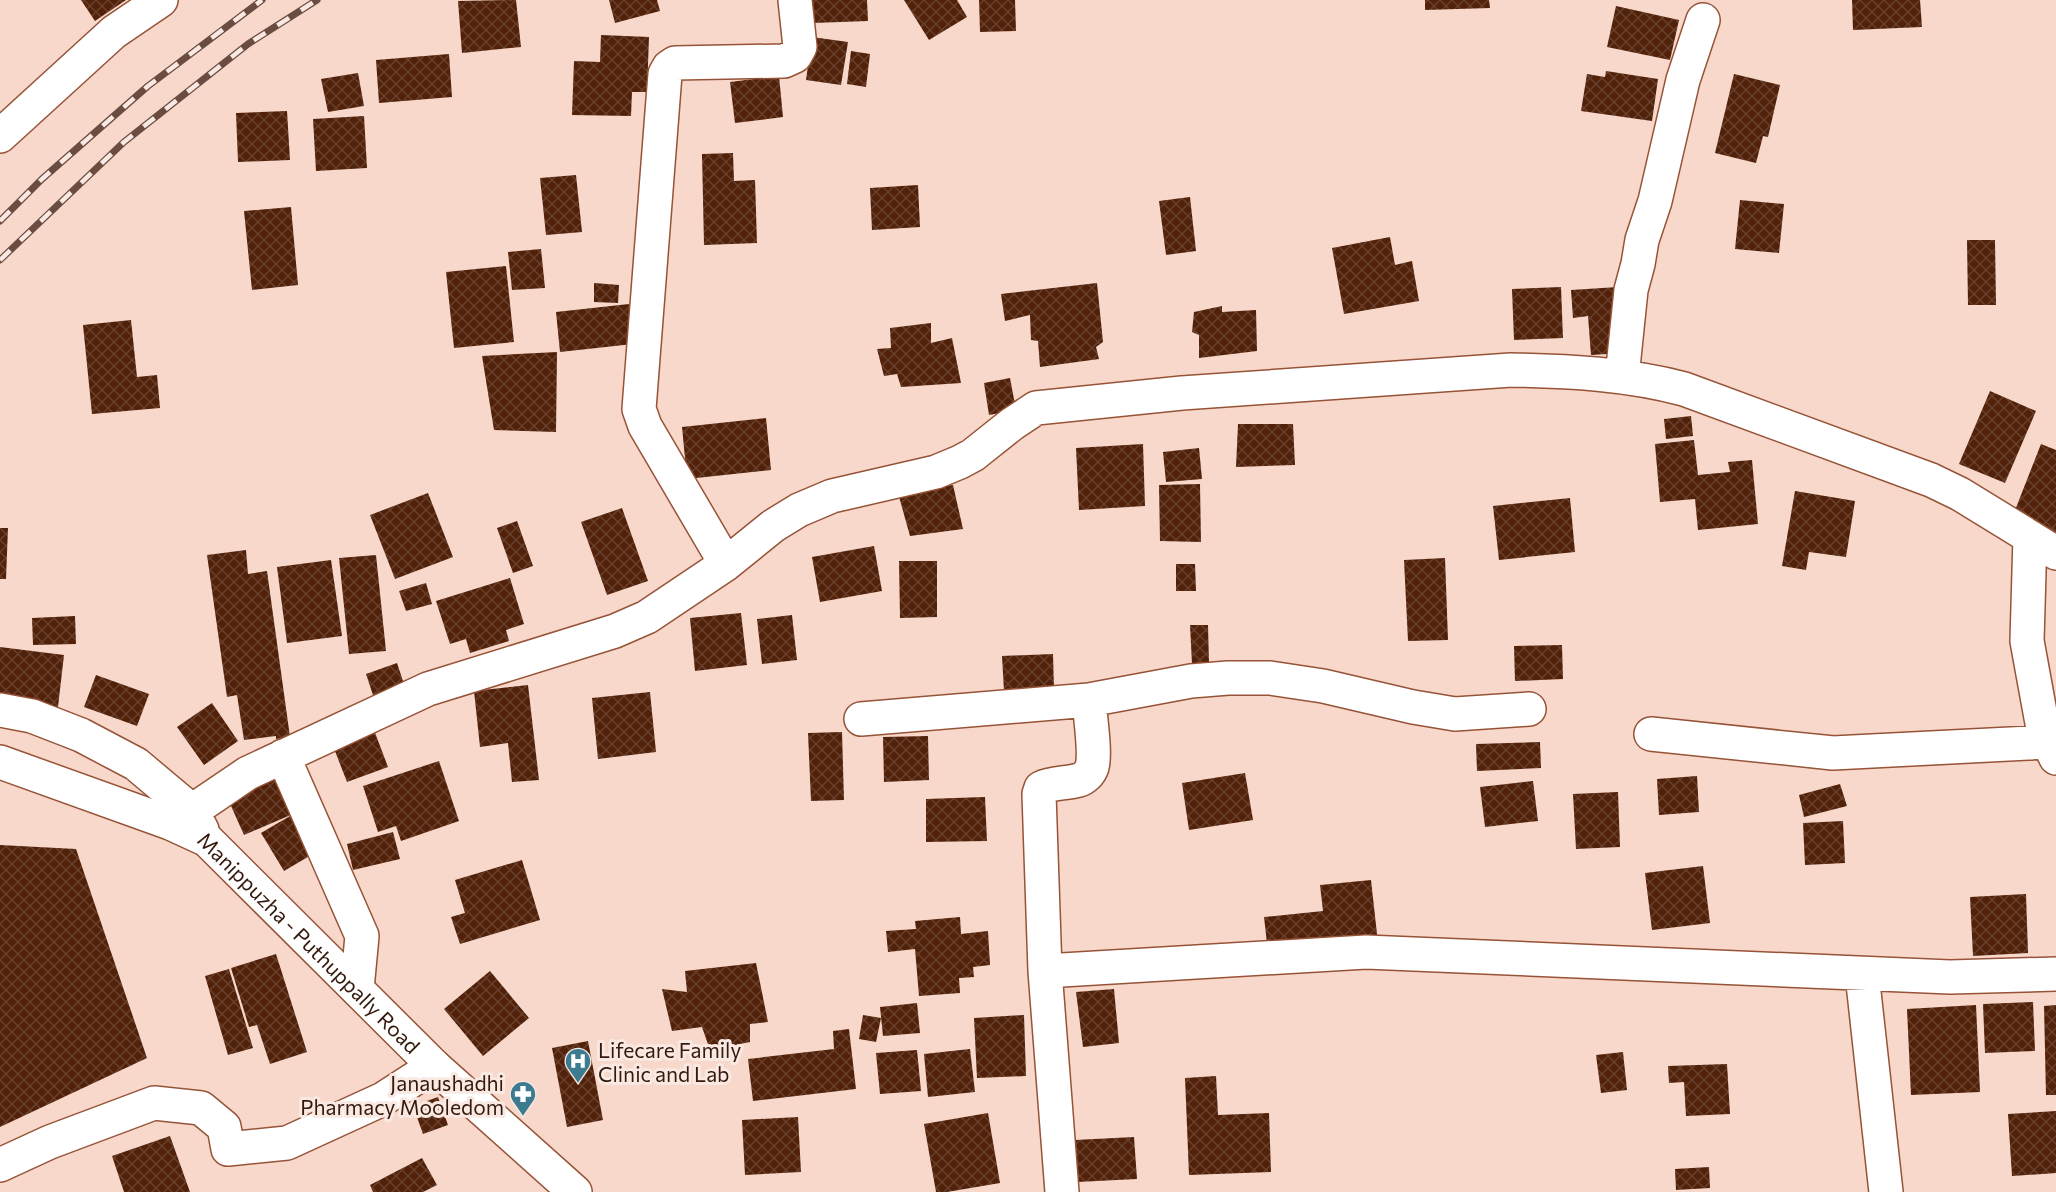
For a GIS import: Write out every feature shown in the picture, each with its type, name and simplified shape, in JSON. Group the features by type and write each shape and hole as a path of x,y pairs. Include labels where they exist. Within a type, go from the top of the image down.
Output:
{"street":[{"path":"0,136 114,32 161,0"},
{"path":"726,564 645,426 639,409 665,74 675,63 784,61 795,56 800,47 795,0"},
{"path":"1622,377 1631,290 1642,240 1655,201 1683,80 1703,20"},
{"path":"181,817 248,773 428,689 615,631 647,617 726,564 773,526 799,510 832,496 936,472 960,462 973,455 1036,408 1182,393 1511,370 1554,371 1653,381 1684,390 1931,480 1960,494 2043,545 2027,641 2044,734 2052,750 1833,753 1651,734"},
{"path":"861,719 1089,700 1191,681 1270,678 1323,686 1413,707 1455,714 1529,709"},
{"path":"1062,1192 1045,971 1039,794 1041,788 1048,785 1080,780 1092,768 1089,700"},
{"path":"0,710 32,716 81,735 136,764 181,817"},
{"path":"283,756 362,936 357,989"},
{"path":"0,762 181,817"},
{"name":"Manippuzha - Puthuppally Road","path":"181,817 207,840 434,1066 575,1192"},
{"path":"1045,971 1366,952 1950,977 2056,974"},
{"path":"1862,974 1886,1192"},
{"path":"0,1165 50,1142 154,1103 201,1108 224,1127 228,1149 287,1143 383,1099 434,1066"}],"building":[{"path":"81,0 126,0 95,21"},
{"path":"516,0 521,47 462,53 458,1"},
{"path":"609,0 657,0 660,11 615,23"},
{"path":"812,0 867,0 868,21 813,23"},
{"path":"904,0 957,0 967,17 929,40"},
{"path":"979,0 1015,0 1016,31 980,32"},
{"path":"1425,0 1489,0 1490,8 1425,10"},
{"path":"1852,0 1920,0 1922,27 1853,30"},
{"path":"1616,6 1679,20 1670,60 1607,47"},
{"path":"601,35 649,37 647,92 632,92 631,116 572,115 574,61 600,62"},
{"path":"812,37 848,42 841,85 806,80"},
{"path":"851,51 870,54 866,87 847,84"},
{"path":"449,54 452,97 379,103 376,60"},
{"path":"1606,71 1658,79 1652,121 1581,111 1587,74 1605,77"},
{"path":"358,73 364,106 328,112 321,79"},
{"path":"1734,74 1780,85 1768,137 1763,136 1756,163 1715,153"},
{"path":"779,76 783,117 735,123 730,82"},
{"path":"287,111 290,160 238,162 236,113"},
{"path":"364,116 367,168 316,171 313,119"},
{"path":"733,153 734,181 755,180 757,243 704,245 702,154"},
{"path":"576,175 582,232 546,235 540,178"},
{"path":"918,185 920,227 872,230 870,188"},
{"path":"1190,197 1196,251 1166,255 1159,201"},
{"path":"1740,200 1784,204 1779,253 1735,249"},
{"path":"291,207 298,285 252,290 244,211"},
{"path":"1390,237 1395,265 1412,261 1419,301 1344,314 1332,248"},
{"path":"1967,240 1995,240 1996,305 1968,305"},
{"path":"541,249 545,288 512,290 508,252"},
{"path":"506,266 514,342 454,348 446,272"},
{"path":"594,283 619,285 618,303 594,302"},
{"path":"1097,283 1103,342 1096,347 1099,359 1040,367 1038,341 1031,340 1030,315 1005,321 1001,294"},
{"path":"1561,287 1563,338 1514,340 1512,289"},
{"path":"1618,287 1622,353 1591,355 1588,316 1573,318 1571,290"},
{"path":"629,304 633,344 560,352 556,312"},
{"path":"1222,306 1222,312 1256,310 1257,351 1199,358 1199,335 1192,332 1194,312"},
{"path":"131,320 137,377 157,375 160,408 92,414 83,325"},
{"path":"931,323 931,343 952,338 961,383 901,387 897,374 884,376 877,349 891,348 890,328"},
{"path":"557,352 556,432 494,430 482,356"},
{"path":"1010,378 1016,410 989,415 984,383"},
{"path":"1990,391 2036,411 2005,483 1959,464"},
{"path":"1691,416 1693,436 1666,439 1664,419"},
{"path":"766,418 771,470 687,479 682,427"},
{"path":"1238,424 1293,424 1295,465 1236,467"},
{"path":"1694,440 1698,475 1730,472 1728,462 1752,460 1758,524 1698,530 1695,499 1660,502 1655,444"},
{"path":"1143,444 1145,506 1079,510 1076,448"},
{"path":"2041,444 2056,450 2056,535 2012,518"},
{"path":"1199,448 1202,479 1166,482 1163,452"},
{"path":"1200,484 1201,542 1160,541 1159,485"},
{"path":"953,485 963,529 910,536 898,493"},
{"path":"1795,491 1855,501 1846,557 1809,552 1806,570 1782,566"},
{"path":"428,493 453,557 395,579 370,515"},
{"path":"1570,498 1575,552 1499,560 1493,506"},
{"path":"622,508 648,581 607,595 581,522"},
{"path":"517,521 533,566 513,573 497,528"},
{"path":"0,528 8,528 6,579 0,579"},
{"path":"874,546 882,591 820,602 812,557"},
{"path":"246,550 248,574 267,571 290,737 276,739 276,736 244,740 237,695 227,697 207,555"},
{"path":"376,555 386,651 349,654 339,558"},
{"path":"1445,558 1448,640 1408,641 1404,560"},
{"path":"331,560 342,636 287,643 277,567"},
{"path":"899,561 937,561 937,617 900,618"},
{"path":"1176,564 1195,564 1196,591 1176,591"},
{"path":"510,578 524,624 506,630 509,641 470,653 466,639 450,644 436,601"},
{"path":"426,583 432,604 406,611 399,591"},
{"path":"741,613 747,665 695,671 690,618"},
{"path":"792,615 797,660 762,664 757,619"},
{"path":"75,616 76,644 33,645 32,618"},
{"path":"1190,625 1208,625 1209,663 1192,664"},
{"path":"1562,645 1563,679 1515,681 1514,646"},
{"path":"0,647 64,655 58,707 0,700"},
{"path":"1053,654 1054,689 1004,691 1002,656"},
{"path":"397,663 405,687 374,698 366,674"},
{"path":"96,675 149,694 137,726 84,707"},
{"path":"528,685 539,780 512,782 508,743 480,747 474,691"},
{"path":"650,692 656,752 598,759 592,698"},
{"path":"212,703 238,741 204,765 177,727"},
{"path":"374,730 388,767 347,782 333,746"},
{"path":"842,732 844,800 811,801 808,733"},
{"path":"928,736 929,780 884,782 883,737"},
{"path":"1540,742 1541,768 1477,771 1476,744"},
{"path":"439,761 459,821 401,841 396,826 378,832 363,786"},
{"path":"283,772 300,811 244,835 227,797"},
{"path":"1245,773 1253,820 1189,830 1182,783"},
{"path":"1697,776 1699,812 1659,815 1657,779"},
{"path":"1533,781 1538,821 1485,827 1480,787"},
{"path":"1840,784 1847,806 1804,817 1799,795"},
{"path":"1618,792 1620,847 1576,849 1573,794"},
{"path":"985,797 987,841 926,842 926,799"},
{"path":"295,813 318,851 284,871 261,833"},
{"path":"1843,821 1845,863 1805,865 1803,823"},
{"path":"393,832 400,859 353,870 347,844"},
{"path":"0,845 76,849 147,1058 0,1127"},
{"path":"522,860 540,920 460,944 451,917 465,913 455,880"},
{"path":"1703,866 1710,923 1652,930 1645,873"},
{"path":"1371,880 1378,943 1268,952 1264,917 1323,911 1320,885"},
{"path":"2026,894 2028,953 1973,956 1970,897"},
{"path":"960,917 961,934 988,931 990,965 973,967 974,977 959,978 960,993 919,996 915,949 888,952 886,931 916,929 915,921"},
{"path":"276,954 307,1052 270,1064 257,1025 249,1027 231,968"},
{"path":"756,963 768,1022 750,1024 750,1042 710,1050 702,1027 672,1031 662,989 687,992 685,971"},
{"path":"229,969 253,1048 228,1055 205,976"},
{"path":"490,971 529,1018 483,1056 444,1009"},
{"path":"1114,989 1119,1043 1083,1047 1076,992"},
{"path":"2033,1002 2035,1051 1985,1053 1983,1004"},
{"path":"917,1003 920,1033 883,1036 880,1007"},
{"path":"1976,1005 1980,1092 1911,1095 1907,1009"},
{"path":"2056,1005 2056,1095 2046,1095 2044,1006"},
{"path":"863,1015 881,1018 876,1042 859,1039"},
{"path":"1024,1015 1026,1076 977,1078 974,1018"},
{"path":"849,1029 856,1089 753,1101 748,1059 834,1049 833,1031"},
{"name":"Lifecare Family Clinic and Lab","path":"588,1041 603,1120 567,1127 552,1048"},
{"path":"970,1049 975,1092 928,1097 924,1054"},
{"path":"917,1050 921,1091 880,1094 876,1053"},
{"path":"1623,1052 1627,1090 1601,1093 1596,1055"},
{"path":"1727,1064 1730,1114 1686,1116 1684,1082 1669,1083 1668,1066"},
{"path":"1216,1076 1218,1115 1269,1113 1271,1172 1189,1175 1185,1078"},
{"path":"438,1097 448,1125 423,1134 413,1106"},
{"path":"2056,1111 2056,1173 2012,1176 2008,1114"},
{"path":"988,1113 1000,1183 936,1192 924,1124"},
{"path":"798,1117 801,1172 745,1175 742,1120"},
{"path":"170,1136 190,1192 124,1192 112,1156"},
{"path":"1134,1137 1137,1179 1077,1182 1075,1140"},
{"path":"422,1158 437,1185 423,1192 373,1192 370,1185"},
{"path":"1709,1167 1710,1188 1676,1190 1675,1169"}],"railway":[{"path":"0,221 42,179 148,86 262,0"},
{"path":"0,260 124,142 248,44 317,0"}],"place":[{"name":"Lifecare Family Clinic and Lab","path":"578,1084"},
{"name":"Janaushadhi Pharmacy Mooledom","path":"523,1117"}]}
